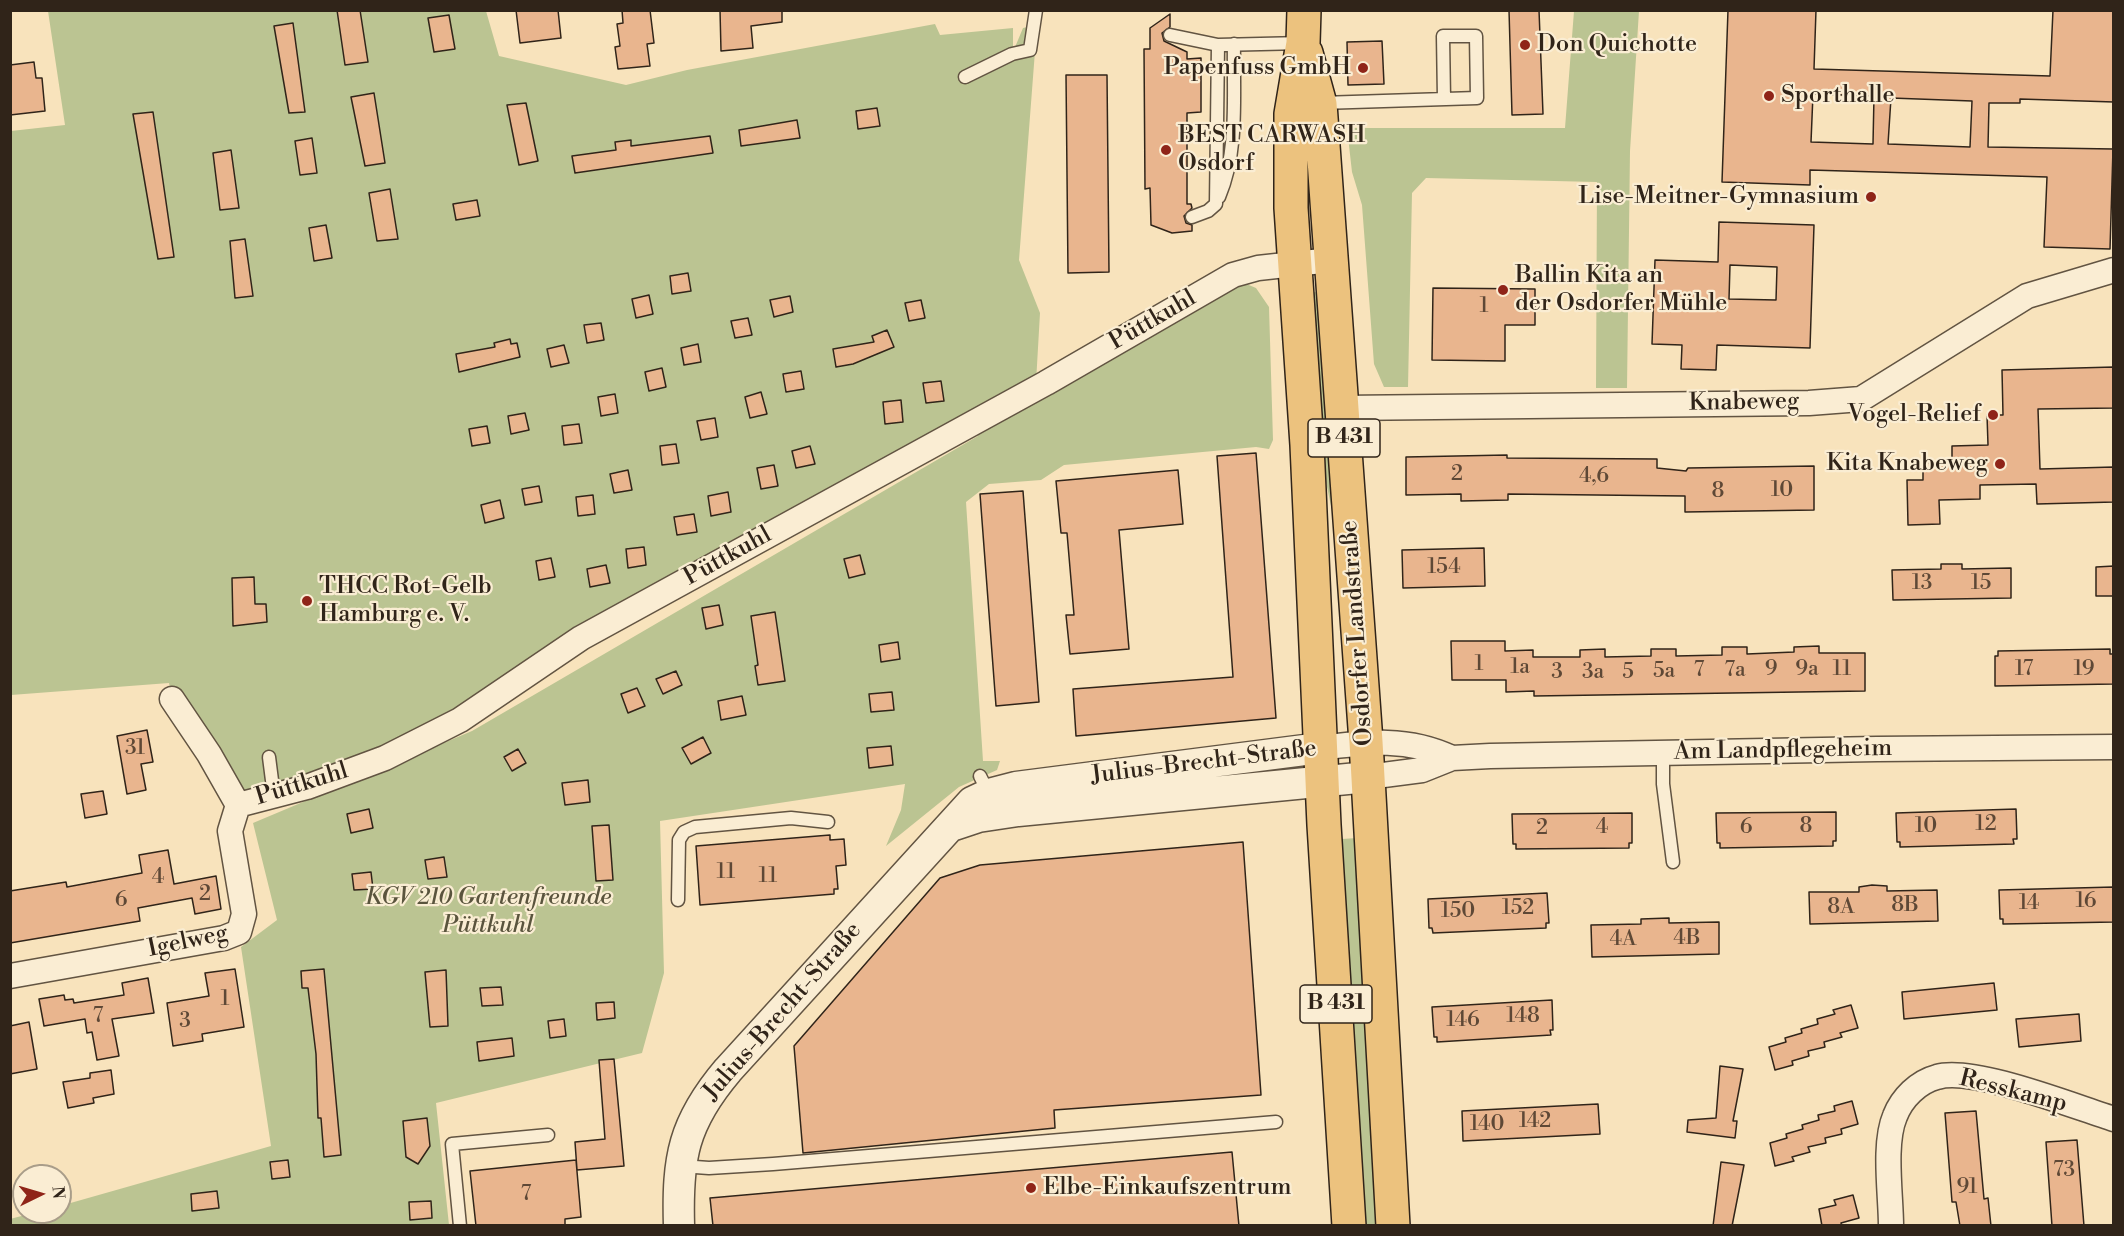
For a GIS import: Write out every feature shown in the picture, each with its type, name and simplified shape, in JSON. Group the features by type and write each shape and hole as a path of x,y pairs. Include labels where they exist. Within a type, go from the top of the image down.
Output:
{"main road":[{"name":"Osdorfer Landstraße","path":"1304,10 1303,43 1291,114 1291,208 1297,264 1320,748 1349,1226"},
{"name":"Osdorfer Landstraße","path":"1303,43 1320,104 1366,742 1393,1226"}],"street":[{"name":"Püttkuhl","path":"172,699 209,754 238,805 307,787 385,758 460,720 581,638 1046,383 1233,275 1258,268 1330,260"},
{"name":"Knabeweg","path":"1342,408 1809,403 1862,399 2027,296 2114,270"},
{"name":"Julius-Brecht-Straße","path":"679,1226 680,1166 685,1142 711,1090 985,785 1016,787 1366,742"},
{"name":"Am Landpflegeheim","path":"1366,742 1416,744 1452,758"},
{"name":"Am Landpflegeheim","path":"1368,777 1422,770 1452,758 2114,747"},
{"name":"Julius-Brecht-Straße","path":"948,827 978,817 1018,811 1368,777"},
{"name":"Igelweg","path":"10,976 224,938 239,932 243,914 230,831 238,805"},
{"name":"Resskamp","path":"1891,1226 1892,1129 1905,1099 1919,1085 1938,1077 1966,1076 2114,1119"}],"lane":[{"path":"965,77 1012,54 1030,50 1035,10"},
{"path":"1170,35 1218,45 1303,43"},
{"path":"1320,104 1477,98 1476,36 1443,36 1444,99"},
{"path":"1192,217 1208,211 1216,204 1229,168 1232,145 1234,44"},
{"path":"1216,204 1218,45"},
{"path":"1663,753 1663,784 1673,862"},
{"path":"269,757 274,796"},
{"path":"678,900 679,840 684,832 695,827 791,818 828,822"},
{"path":"680,1166 709,1168 1276,1122"},
{"path":"460,1226 452,1144 548,1136"}],"green space":[{"name":"KGV 210 Gartenfreunde Püttkuhl","path":"48,11 486,11 499,56 626,85 687,70 935,24 940,35 1013,28 1013,52 1023,28 1037,25 1019,260 1040,313 1035,400 1244,283 1256,288 1269,307 1273,440 1269,449 1256,447 1064,465 1041,480 989,484 966,502 983,761 1000,761 997,770 959,787 886,846 901,810 905,784 660,821 664,973 642,1053 436,1103 449,1225 11,1226 10,1219 12,1218 12,1224 72,1224 72,1203 271,1146 241,947 277,920 253,823 472,731 978,436 979,419 431,735 238,805 172,699 169,683 11,695 11,131 65,125"},
{"path":"1574,11 1639,11 1630,151 1627,388 1596,388 1597,182 1426,178 1412,193 1408,387 1384,387 1374,364 1362,205 1352,172 1347,128 1565,128"},
{"path":"1312,293 1318,293 1334,520 1323,468"},
{"path":"1357,838 1379,1225 1365,1225 1342,839"}],"building":[{"path":"337,10 360,10 368,62 345,65"},
{"path":"516,10 558,10 561,38 520,43"},
{"path":"622,10 650,10 654,43 647,44 650,66 618,69 615,47 620,46 617,24 623,23"},
{"path":"720,10 782,10 782,22 751,26 753,48 721,51"},
{"name":"Don Quichotte","path":"1509,10 1539,10 1543,114 1512,115"},
{"path":"1728,10 1816,10 1814,69 2050,76 2053,10 2114,10 2114,102 2020,99 2020,103 1989,103 1988,147 2113,149 2110,249 2044,247 2047,177 1810,170 1810,185 1722,182","holes":["1813,94 1874,96 1873,144 1811,142","1891,98 1972,101 1970,147 1888,144"]},
{"name":"BEST CARWASH Osdorf","path":"1170,14 1170,27 1162,33 1164,41 1187,52 1187,59 1201,58 1201,112 1187,113 1187,204 1191,204 1192,208 1184,216 1186,223 1192,225 1192,231 1172,233 1151,225 1150,188 1145,189 1144,49 1150,49 1150,28"},
{"path":"449,15 455,49 434,52 428,18"},
{"path":"293,23 305,112 289,113 274,26"},
{"path":"1382,41 1384,84 1348,85 1347,42"},
{"path":"34,62 36,78 42,78 45,111 10,115 10,65"},
{"path":"1066,75 1107,75 1109,272 1068,273"},
{"path":"374,93 385,163 365,166 351,97"},
{"path":"526,103 538,161 519,165 507,105"},
{"path":"877,108 880,126 858,129 856,111"},
{"path":"153,112 174,257 158,259 133,114"},
{"path":"797,120 800,138 741,146 739,130"},
{"path":"710,136 713,153 575,173 572,156 616,150 615,142 631,140 631,146"},
{"path":"312,138 317,173 300,175 295,141"},
{"path":"231,150 239,208 220,210 213,153"},
{"path":"390,189 398,239 377,241 369,193"},
{"path":"477,200 480,216 456,220 453,204"},
{"path":"1719,222 1814,225 1810,348 1717,345 1716,370 1681,369 1682,345 1652,344 1655,260 1718,262","holes":["1730,265 1777,267 1776,300 1729,299"]},
{"path":"326,225 332,258 314,261 309,228"},
{"path":"245,239 253,296 235,298 230,241"},
{"path":"688,273 691,291 672,294 670,276"},
{"path":"1433,288 1535,289 1535,325 1505,325 1505,361 1432,360"},
{"path":"649,295 653,314 636,318 632,299"},
{"path":"790,296 793,312 774,317 770,300"},
{"path":"921,300 925,318 909,321 905,303"},
{"path":"748,318 752,335 735,338 731,321"},
{"path":"601,323 604,340 587,343 584,325"},
{"path":"887,330 894,347 853,364 836,367 833,349 874,342 872,336"},
{"path":"510,339 511,344 517,343 520,357 459,372 456,354 495,347 494,343"},
{"path":"698,344 701,362 684,365 681,348"},
{"path":"564,345 569,363 551,367 547,349"},
{"path":"2114,367 2114,408 2038,409 2040,469 2114,467 2114,502 2037,504 2036,484 1980,485 1980,499 1939,500 1940,524 1908,525 1907,480 1923,480 1923,463 1952,462 1952,446 1988,445 1987,415 2003,415 2002,370"},
{"path":"662,368 666,387 649,391 645,372"},
{"path":"801,371 804,389 786,392 783,374"},
{"path":"941,381 944,401 926,403 923,383"},
{"path":"761,392 767,414 750,418 745,397"},
{"path":"615,394 618,413 601,416 598,397"},
{"path":"901,400 903,422 885,424 883,402"},
{"path":"525,413 529,430 511,434 508,416"},
{"path":"715,418 718,437 701,440 697,421"},
{"path":"579,424 582,443 564,445 562,426"},
{"path":"487,426 490,443 472,446 469,429"},
{"path":"676,444 679,463 662,465 660,446"},
{"path":"810,446 815,464 796,468 792,451"},
{"path":"1256,453 1276,718 1076,736 1073,689 1233,677 1217,456"},
{"path":"1507,455 1507,458 1657,459 1657,468 1686,471 1688,468 1814,466 1814,510 1685,512 1685,496 1508,494 1508,500 1461,501 1461,494 1406,495 1406,457"},
{"path":"774,465 778,486 761,489 757,468"},
{"path":"628,470 632,490 614,493 610,474"},
{"path":"1178,470 1183,524 1119,530 1129,649 1070,654 1066,615 1074,615 1067,533 1061,533 1056,481"},
{"path":"539,486 542,502 525,505 522,489"},
{"path":"1023,491 1039,702 996,706 980,494"},
{"path":"728,492 731,512 711,516 708,496"},
{"path":"593,495 595,514 578,516 576,497"},
{"path":"500,500 504,518 485,523 481,505"},
{"path":"694,514 697,532 677,535 674,517"},
{"path":"644,547 646,565 628,568 626,549"},
{"path":"1484,548 1485,586 1403,588 1402,550"},
{"path":"860,555 865,574 849,578 844,559"},
{"path":"551,558 555,577 539,580 536,561"},
{"path":"1941,564 1962,564 1962,569 2011,568 2011,598 1893,600 1892,570 1941,569"},
{"path":"606,565 610,583 590,587 587,569"},
{"path":"2114,566 2114,596 2096,596 2096,567"},
{"path":"254,577 255,604 266,604 267,622 233,626 232,578"},
{"path":"719,605 723,625 706,629 702,608"},
{"path":"775,612 785,681 758,685 755,666 758,665 751,616"},
{"path":"1451,641 1505,641 1505,651 1533,650 1533,657 1580,657 1580,650 1605,649 1605,657 1651,656 1651,649 1676,649 1676,656 1722,655 1722,647 1747,647 1747,654 1794,652 1794,647 1819,646 1819,653 1865,653 1865,691 1534,696 1534,691 1506,692 1506,680 1452,680"},
{"path":"898,642 900,659 881,662 879,645"},
{"path":"2110,649 2110,654 2113,654 2113,684 1995,686 1995,656 1998,656 1998,651"},
{"path":"676,671 682,685 663,694 656,679"},
{"path":"637,688 645,706 628,713 621,694"},
{"path":"892,692 894,710 871,712 869,694"},
{"path":"742,696 746,715 721,720 718,701"},
{"path":"147,730 153,762 141,764 146,790 127,794 117,736"},
{"path":"703,737 711,753 691,764 682,748"},
{"path":"891,746 893,765 869,768 867,748"},
{"path":"518,749 526,763 512,771 504,757"},
{"path":"588,780 590,802 565,805 562,783"},
{"path":"103,791 107,814 85,818 81,794"},
{"path":"369,809 373,828 351,833 347,814"},
{"path":"2016,809 2017,839 2013,839 2014,844 1900,847 1900,842 1897,842 1896,813"},
{"path":"1836,812 1836,841 1833,841 1833,846 1720,848 1720,843 1717,843 1716,813"},
{"path":"1632,813 1632,843 1629,843 1629,848 1516,849 1516,844 1513,844 1512,814"},
{"path":"609,825 613,880 596,881 592,826"},
{"path":"830,835 830,840 844,839 846,865 836,866 838,889 834,889 834,894 700,905 696,846"},
{"path":"1243,842 1261,1095 1054,1110 1055,1128 803,1153 794,1046 940,878 980,865"},
{"path":"168,850 174,884 216,876 221,909 195,914 192,898 138,908 140,921 10,943 10,891 66,882 67,887 142,873 139,855"},
{"path":"444,857 447,877 428,879 425,860"},
{"path":"371,872 373,889 354,890 352,874"},
{"path":"1887,886 1887,891 1937,890 1938,921 1810,924 1809,892 1859,892 1859,887"},
{"path":"2114,887 2114,922 2003,924 2003,919 2000,919 1999,890"},
{"path":"1547,893 1549,923 1546,923 1546,928 1433,933 1432,928 1429,928 1428,899"},
{"path":"1669,918 1669,923 1719,922 1719,954 1592,957 1591,925 1641,924 1641,919"},
{"path":"235,969 244,1027 202,1034 203,1041 173,1046 167,1003 209,996 205,973"},
{"path":"324,969 341,1155 324,1157 321,1118 318,1118 316,1054 308,988 302,988 301,971"},
{"path":"446,970 448,1026 430,1027 425,972"},
{"path":"148,978 154,1013 112,1019 119,1056 97,1060 92,1032 87,1033 85,1019 44,1026 39,999 64,995 65,1000 73,999 74,1003 124,995 122,983"},
{"path":"1994,983 1997,1010 1904,1019 1902,992"},
{"path":"501,987 503,1005 482,1006 480,988"},
{"path":"1552,1000 1553,1030 1550,1030 1551,1035 1437,1042 1437,1037 1434,1037 1432,1007"},
{"path":"614,1002 615,1018 597,1020 596,1003"},
{"path":"1851,1005 1858,1028 1840,1033 1842,1037 1824,1042 1825,1047 1808,1051 1809,1056 1792,1061 1793,1065 1775,1070 1769,1047 1786,1042 1785,1038 1802,1033 1801,1029 1818,1024 1817,1019 1835,1014 1833,1010"},
{"path":"2079,1014 2081,1041 2019,1047 2016,1019"},
{"path":"564,1019 566,1036 550,1038 548,1021"},
{"path":"29,1022 37,1069 10,1074 10,1026"},
{"path":"512,1038 514,1056 479,1061 477,1042"},
{"path":"614,1059 624,1166 577,1170 575,1142 605,1139 599,1060"},
{"path":"1720,1066 1743,1069 1733,1121 1737,1121 1735,1138 1687,1132 1688,1120 1716,1118"},
{"path":"111,1070 114,1094 93,1098 94,1103 68,1108 63,1082 90,1078 90,1073"},
{"path":"1852,1101 1858,1124 1841,1129 1842,1134 1825,1138 1826,1143 1808,1147 1810,1152 1792,1157 1794,1161 1775,1166 1770,1143 1787,1138 1786,1134 1803,1129 1802,1125 1819,1120 1818,1115 1835,1111 1834,1106"},
{"path":"1598,1104 1600,1134 1463,1141 1462,1111"},
{"path":"1976,1111 1984,1199 1988,1198 1991,1226 1960,1226 1956,1202 1952,1202 1945,1113"},
{"path":"427,1118 430,1146 418,1164 406,1157 403,1121"},
{"path":"2077,1140 2084,1226 2052,1226 2046,1142"},
{"name":"Elbe-Einkaufszentrum","path":"1232,1152 1239,1226 713,1226 710,1198"},
{"path":"288,1160 290,1177 272,1179 270,1162"},
{"path":"576,1160 581,1217 565,1219 565,1226 476,1226 470,1171"},
{"path":"1721,1162 1744,1165 1732,1226 1713,1226"},
{"path":"217,1191 219,1208 192,1211 191,1194"},
{"path":"1853,1195 1859,1218 1841,1223 1842,1226 1822,1226 1819,1209 1836,1205 1834,1200"},
{"path":"431,1201 432,1218 410,1220 409,1202"}],"place":[{"name":"Don Quichotte","path":"1525,45"},
{"name":"Papenfuss GmbH","path":"1363,68"},
{"name":"Sporthalle","path":"1769,96"},
{"name":"BEST CARWASH Osdorf","path":"1166,150"},
{"name":"Lise-Meitner-Gymnasium","path":"1871,197"},
{"name":"Ballin Kita an der Osdorfer Mühle","path":"1503,290"},
{"name":"Vogel-Relief","path":"1993,415"},
{"name":"Kita Knabeweg","path":"2000,464"},
{"name":"THCC Rot-Gelb Hamburg e. V.","path":"307,601"},
{"name":"Elbe-Einkaufszentrum","path":"1031,1188"}]}
